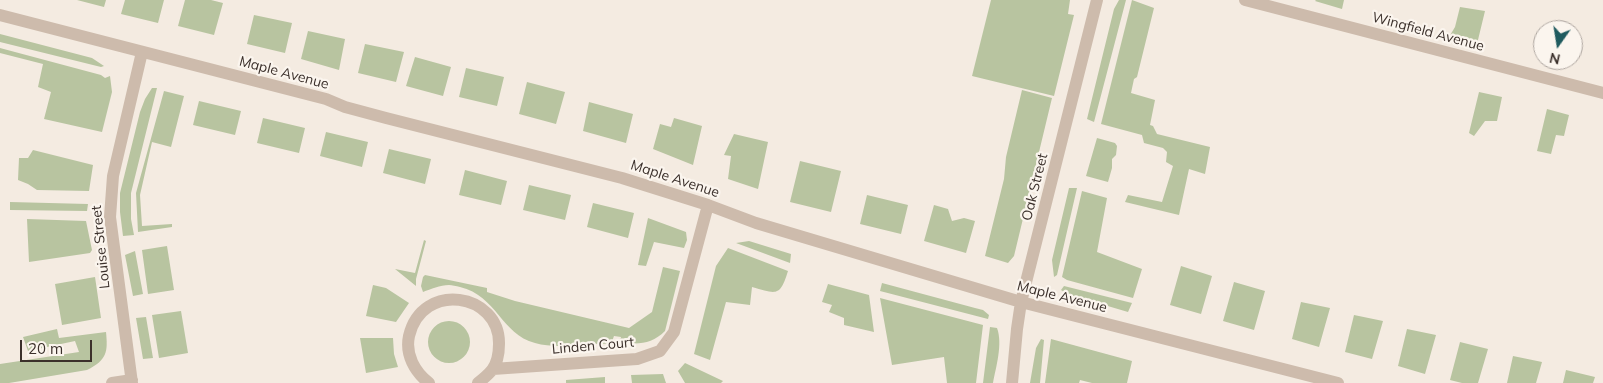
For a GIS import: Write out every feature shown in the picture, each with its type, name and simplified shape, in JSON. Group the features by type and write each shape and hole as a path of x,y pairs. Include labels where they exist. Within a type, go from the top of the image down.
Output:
{"street":[{"name":"Oak Street","path":"1012,383 1021,302 1097,0"},
{"name":"Wingfield Avenue","path":"1245,0 1603,93"},
{"name":"Maple Avenue","path":"0,15 326,99 345,107 386,118 614,176 756,222 1021,302 1338,383"},
{"name":"Louise Street","path":"132,381 110,216 113,176 142,52"},
{"name":"Linden Court","path":"493,369 637,359 660,351 674,332 708,205"},
{"path":"429,383 417,372 410,356 408,340 411,328 421,311 437,302 452,299 468,301 482,309 493,320 499,338 499,354 493,369 478,383"},
{"path":"112,383 132,381"}],"green space":[{"path":"77,0 106,0 104,7"},
{"path":"125,0 164,0 158,23 121,14"},
{"path":"185,0 211,0 223,3 214,35 178,26"},
{"path":"991,0 1070,0 1068,14 1074,15 1054,96 972,76"},
{"path":"1119,0 1126,0 1094,122 1087,119 1114,9"},
{"path":"1132,0 1154,8 1137,77 1134,79 1131,93 1155,100 1150,125 1153,126 1157,134 1210,147 1205,174 1189,169 1179,215 1125,202 1128,195 1162,202 1173,166 1166,162 1167,152 1163,148 1144,143 1142,135 1101,124"},
{"path":"1316,0 1344,0 1342,9"},
{"path":"1460,7 1485,11 1477,44 1449,37 1455,27"},
{"path":"254,15 292,23 285,53 247,44"},
{"path":"308,31 345,39 339,70 301,59"},
{"path":"0,34 92,58 104,66 101,67 0,42"},
{"path":"365,44 404,52 396,82 358,73"},
{"path":"0,48 101,75 105,78 110,76 112,92 102,132 44,119 51,92 38,87 43,64 0,53"},
{"path":"415,57 451,67 443,96 406,86"},
{"path":"466,68 504,77 497,106 459,97"},
{"path":"527,82 565,92 556,124 519,114"},
{"path":"152,88 157,88 131,193 131,219 134,235 123,236 120,193 140,112"},
{"path":"1022,90 1052,98 1014,256 1008,263 985,256 1004,179 1006,157"},
{"path":"164,91 184,96 171,147 152,142 140,195 142,226 172,224 172,227 138,232 136,193"},
{"path":"1479,92 1502,97 1497,121 1485,121 1474,136 1469,133"},
{"path":"199,101 241,111 235,135 193,125"},
{"path":"589,102 633,114 626,143 583,131"},
{"path":"1547,109 1569,115 1564,136 1556,135 1551,154 1537,151"},
{"path":"263,118 305,128 299,153 257,143"},
{"path":"674,118 702,126 693,165 653,149 660,124 671,127"},
{"path":"326,132 368,142 362,167 320,156"},
{"path":"734,134 768,142 758,189 728,179 731,156 724,155"},
{"path":"1097,138 1115,143 1117,146 1116,155 1112,159 1112,168 1108,182 1086,176"},
{"path":"389,149 431,159 425,184 383,173"},
{"path":"33,150 93,165 89,191 37,190 18,180 19,158 28,158"},
{"path":"800,161 841,171 831,212 790,202"},
{"path":"465,170 507,181 501,205 459,195"},
{"path":"529,185 571,195 565,220 523,210"},
{"path":"1069,188 1077,188 1057,275 1054,277 1052,260"},
{"path":"1082,191 1107,198 1097,252 1142,269 1133,298 1062,277"},
{"path":"867,195 908,205 901,234 860,224"},
{"path":"10,202 88,204 87,211 10,210"},
{"path":"593,203 634,213 628,238 587,227"},
{"path":"934,205 948,209 952,221 964,218 975,221 966,253 924,241"},
{"path":"648,218 686,232 687,240 684,248 654,242 646,266 638,265"},
{"path":"27,219 86,221 92,250 90,253 29,262"},
{"path":"424,240 426,241 416,279 416,286 395,269 415,273"},
{"path":"749,241 791,254 790,263 736,243"},
{"path":"167,246 174,290 148,294 142,250"},
{"path":"728,248 788,271 783,285 776,291 772,292 752,287 750,305 726,302 710,360 694,354 716,266"},
{"path":"135,251 143,294 133,296 125,255"},
{"path":"1181,266 1212,276 1201,314 1170,305"},
{"path":"663,267 680,271 665,331 655,339 639,343 620,342 621,337 614,336 611,344 554,346 535,343 514,332 483,298 472,292 449,285 439,286 423,292 421,286 425,275 487,288 487,292 515,301 629,328 652,312"},
{"path":"95,277 101,318 62,325 55,284"},
{"path":"1234,282 1265,291 1254,330 1223,321"},
{"path":"882,283 983,310 989,315 988,319 880,291"},
{"path":"828,284 869,295 874,332 844,325 844,318 829,312 832,305 822,302"},
{"path":"373,285 386,288 409,303 396,322 366,316"},
{"path":"1064,286 1132,303 1128,312 1067,294 1061,290"},
{"path":"880,298 983,325 976,383 947,383 944,357 892,365"},
{"path":"1301,302 1330,308 1319,347 1292,339"},
{"path":"181,311 188,353 159,358 152,315"},
{"path":"1354,315 1383,321 1372,359 1345,352"},
{"path":"146,317 153,358 143,359 136,318"},
{"path":"453,321 461,324 467,330 470,342 467,354 461,360 445,363 437,360 431,354 428,338 431,330 437,324"},
{"path":"990,327 997,328 999,334 998,356 993,383 983,383"},
{"path":"57,329 59,338 106,332 107,345 105,355 99,363 87,370 0,383 0,364 79,352 75,341 28,351 23,337"},
{"path":"1407,329 1436,335 1425,374 1398,366"},
{"path":"360,338 393,338 394,354 398,367 366,373"},
{"path":"1041,339 1044,340 1040,383 1030,383 1036,348"},
{"path":"1051,339 1132,361 1127,383 1092,383 1080,380 1079,383 1045,383"},
{"path":"1460,342 1488,349 1478,383 1462,383 1450,380"},
{"path":"1513,356 1542,362 1536,383 1507,383"},
{"path":"685,363 723,381 721,383 685,383 678,371"},
{"path":"1566,370 1595,377 1593,383 1563,383"},
{"path":"663,374 666,383 632,383 631,375"},
{"path":"605,377 605,383 566,383 566,380"}]}
